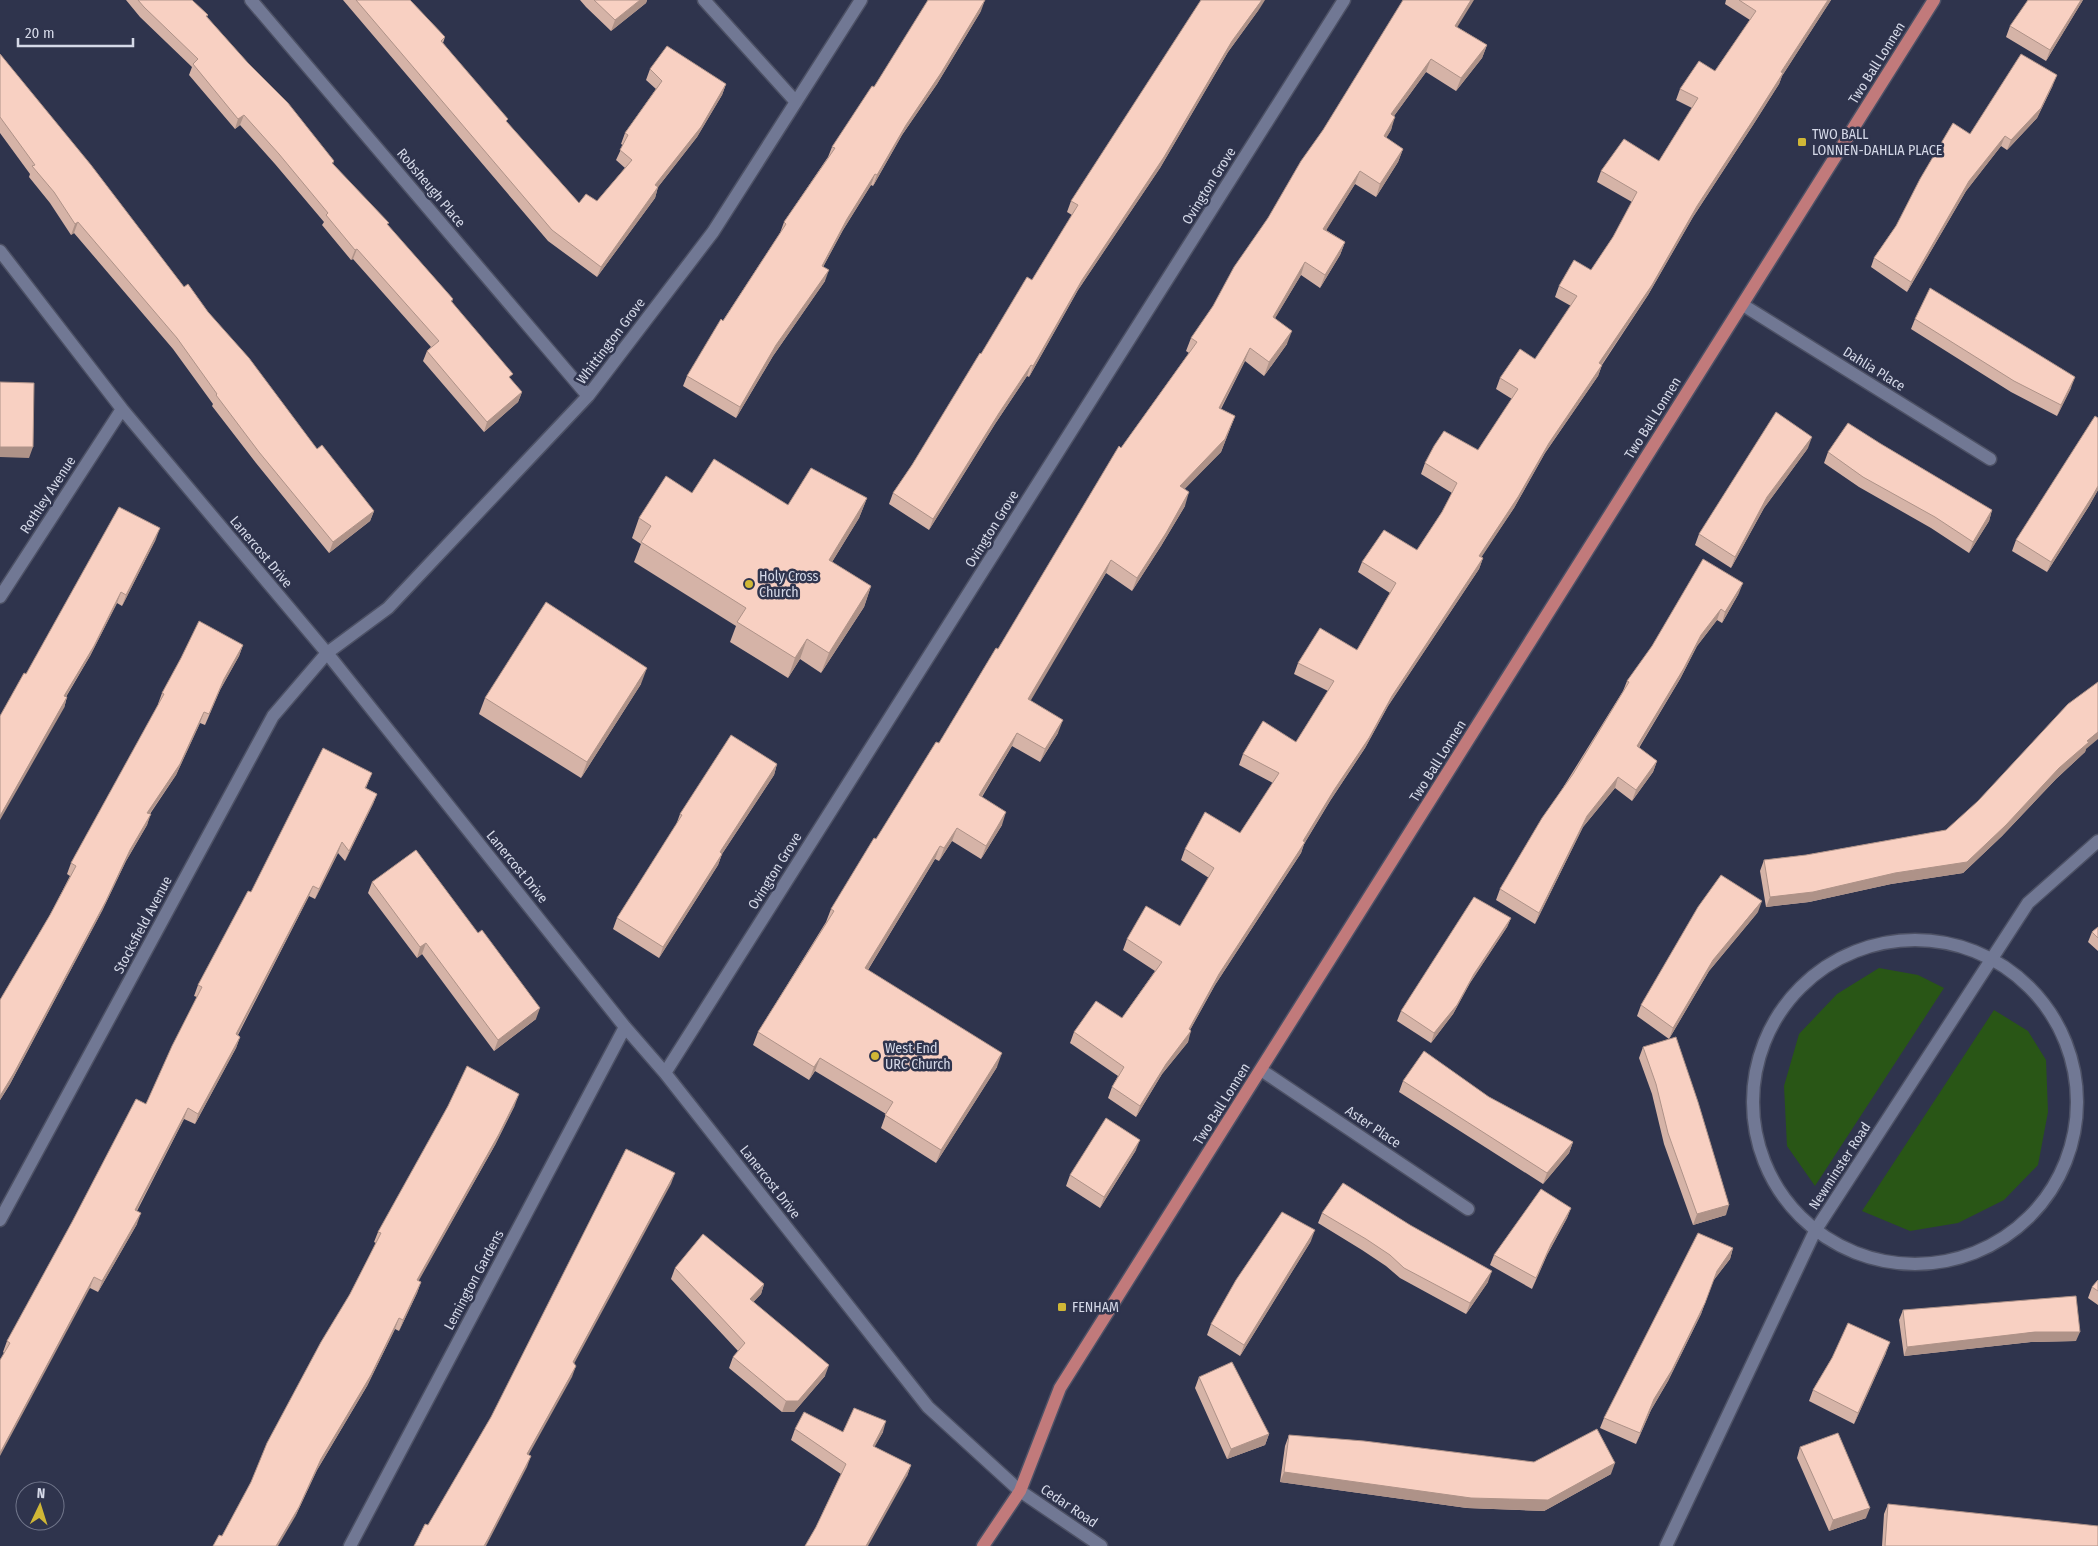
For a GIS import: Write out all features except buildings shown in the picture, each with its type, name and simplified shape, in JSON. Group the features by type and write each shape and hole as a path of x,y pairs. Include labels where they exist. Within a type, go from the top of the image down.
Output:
{"main road":[{"name":"Two Ball Lonnen","path":"983,1546 1020,1491 1060,1388 1934,0"}],"street":[{"name":"Robsheugh Place","path":"251,0 588,396"},
{"path":"704,0 796,102"},
{"name":"Whittington Grove","path":"327,653 388,608 588,396 713,232 861,0"},
{"name":"Ovington Grove","path":"666,1073 1344,0"},
{"name":"Lanercost Drive","path":"0,251 122,410 327,653 625,1027 666,1073 928,1407 1020,1491"},
{"name":"Dahlia Place","path":"1743,305 1990,459"},
{"name":"Rothley Avenue","path":"0,597 122,410"},
{"name":"Stocksfield Avenue","path":"0,1220 273,716 327,653"},
{"name":"Newminster Road","path":"1666,1546 1815,1231 2028,903 2098,841"},
{"path":"1942,940 1993,958 2035,991 2065,1036 2078,1088 2074,1141 2053,1191 2016,1230 1969,1256 1934,1262 1916,1265 1863,1256 1815,1231 1779,1191 1757,1142 1752,1089 1765,1037 1794,992 1837,958 1888,941 1942,940"},
{"name":"Lemington Gardens","path":"350,1546 625,1027"},
{"name":"Aster Place","path":"1261,1070 1468,1209"},
{"name":"Cedar Road","path":"1020,1491 1100,1546"}],"green space":[{"path":"1879,968 1918,975 1944,988 1815,1186 1787,1146 1784,1086 1799,1034 1837,994"},
{"path":"1994,1010 2028,1031 2046,1060 2048,1112 2038,1165 2004,1200 1958,1223 1910,1231 1862,1211"}],"place":[{"name":"TWO BALL LONNEN-DAHLIA PLACE","path":"1802,142"},
{"name":"Holy Cross Church","path":"749,584"},
{"name":"West End URC Church","path":"875,1056"},
{"name":"FENHAM","path":"1062,1307"}]}
